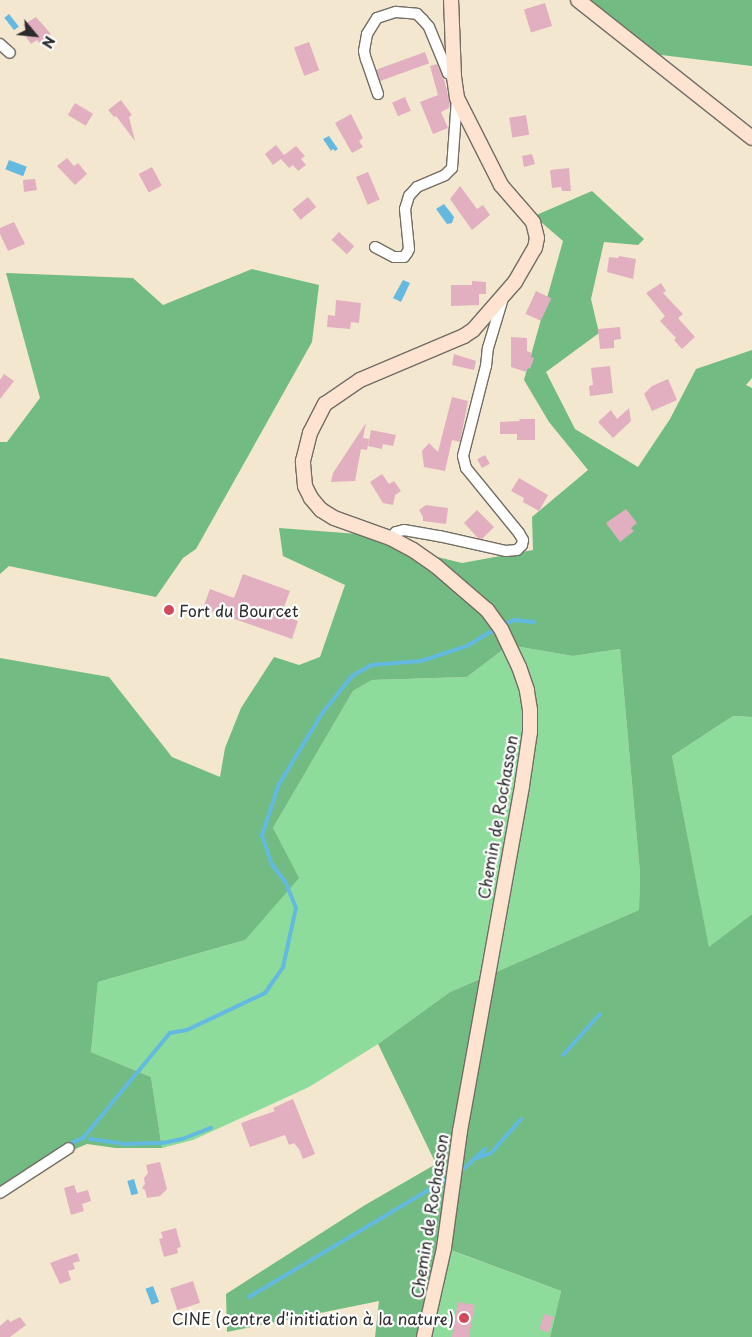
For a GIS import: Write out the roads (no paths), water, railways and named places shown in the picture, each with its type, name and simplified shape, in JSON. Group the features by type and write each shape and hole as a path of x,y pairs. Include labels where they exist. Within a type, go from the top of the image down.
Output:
{"street":[{"name":"Chemin de Rochasson","path":"375,247 394,257 404,257 409,249 406,202 417,187 444,175 452,168 457,98 454,77 451,0"},
{"path":"578,0 752,138"},
{"name":"Chemin de Rochasson","path":"378,94 364,51 367,34 377,18 396,12 417,14 429,26 448,73 454,77"},
{"path":"0,44 10,53"},
{"name":"Chemin de Rochasson","path":"424,1337 444,1248 460,1131 522,786 530,732 530,710 527,690 519,666 501,629 487,610 436,566 413,550 390,538 334,518 321,510 311,498 303,476 303,462 317,417 325,404 360,380 464,336 473,330 516,282 531,259 537,238 530,216 501,184 457,98"},
{"path":"390,538 396,532 404,530 506,551 517,550 522,545 519,533 466,468 463,456 486,366 488,348 505,293"},
{"path":"0,1193 69,1148"}],"water":[{"path":"9,14 19,27 14,30 4,18"},
{"path":"329,136 338,149 335,151 333,149 331,151 323,139"},
{"path":"9,160 27,167 23,176 5,169"},
{"path":"444,204 454,217 452,223 447,224 436,209"},
{"path":"403,280 410,283 401,302 393,298"},
{"path":"134,1179 138,1193 131,1195 127,1181"},
{"path":"153,1286 159,1302 152,1305 146,1289"}],"waterway":[{"path":"505,624 514,620 534,622"},
{"path":"67,1145 83,1138 170,1033 187,1030 265,993 283,967 296,908 286,883 271,863 262,835 279,784 323,712 352,676 372,665 421,661 467,646 492,631"},
{"path":"563,1055 600,1014"},
{"path":"476,1158 491,1153 521,1119"},
{"path":"90,1139 125,1144 163,1143 182,1139 211,1128"},
{"path":"458,1174 485,1149"},
{"path":"249,1297 447,1179"}],"place":[{"name":"Fort du Bourcet","path":"169,610"},
{"name":"CINE (centre d'initiation à la nature)","path":"464,1318"}]}
